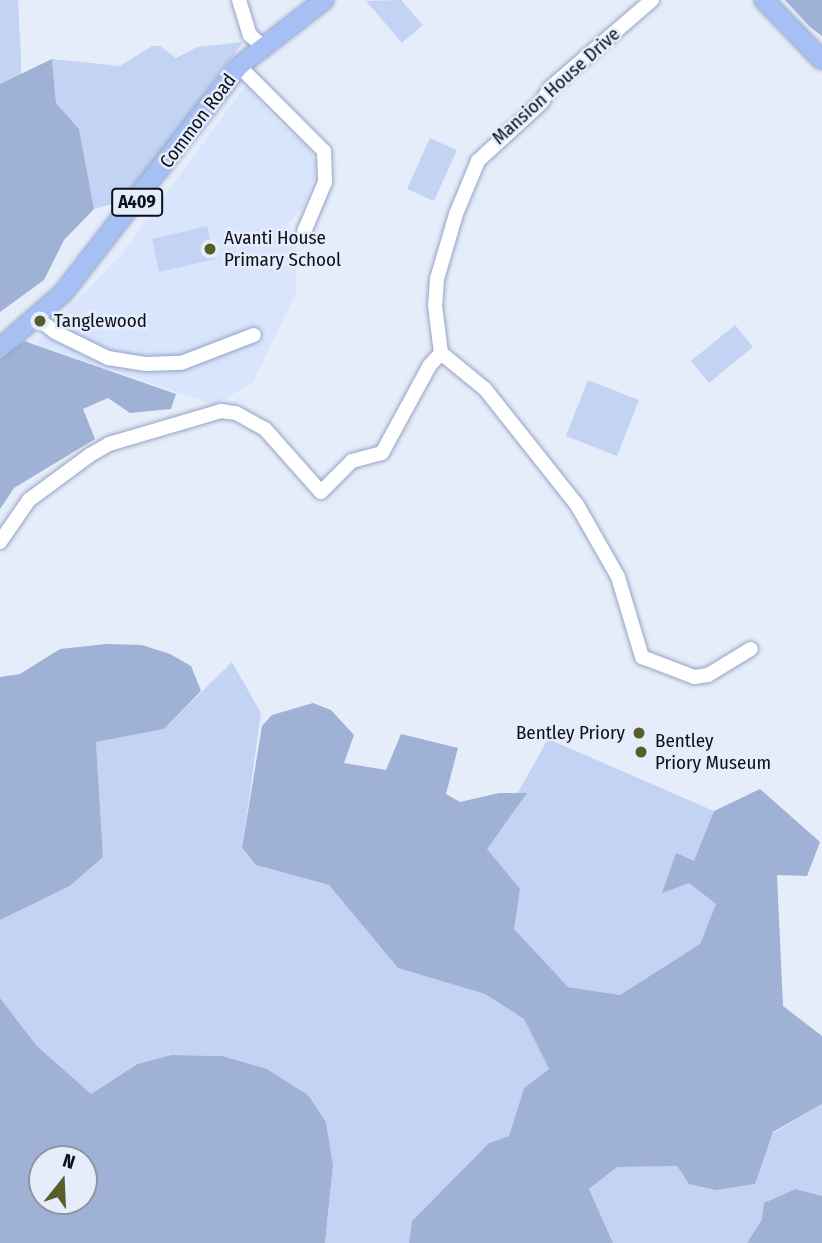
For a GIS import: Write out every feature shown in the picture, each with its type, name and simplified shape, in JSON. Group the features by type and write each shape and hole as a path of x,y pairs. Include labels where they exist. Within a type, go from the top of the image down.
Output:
{"main road":[{"name":"Common Road","path":"0,348 38,319 135,204 239,66 261,45 324,0"},
{"path":"764,0 822,60"}],"street":[{"path":"239,0 250,35 261,45"},
{"name":"Mansion House Drive","path":"441,353 435,305 437,279 456,214 478,161 541,103 550,88 652,0"},
{"path":"239,66 324,151 325,182 304,232"},
{"path":"38,319 55,332 108,358 147,364 181,363 254,335"},
{"path":"0,542 29,500 90,454 109,444 221,411 236,413 265,429 321,492 352,461 382,453 430,365 441,353 485,389 577,505 618,578 642,657 694,677 708,675 751,649"}],"shaded area":[{"path":"0,0 18,0 21,74 0,84"},
{"path":"401,0 423,25 402,43 366,1"},
{"path":"785,0 822,0 822,36 809,26"},
{"path":"243,42 126,200 94,209 79,129 56,103 52,59 120,66 152,46 160,46 176,58 197,47"},
{"path":"52,59 56,103 79,129 94,209 64,240 44,280 0,312 0,84"},
{"name":"Avanti House Primary School","path":"246,85 276,120 311,150 317,171 303,207 288,224 296,243 296,293 253,382 215,405 35,344 121,255"},
{"path":"430,138 457,150 434,201 407,189"},
{"path":"207,226 215,259 159,272 152,239"},
{"path":"735,325 753,347 709,383 691,361"},
{"path":"24,341 176,394 171,409 130,413 108,398 83,409 95,439 14,488 0,509 0,359"},
{"path":"588,380 639,400 617,456 566,436"},
{"path":"106,644 142,645 170,654 191,666 201,691 164,729 96,742 103,857 70,886 0,920 0,677 20,674 60,649"},
{"path":"232,662 261,713 242,849 256,865 329,885 398,968 485,994 524,1019 549,1069 524,1088 509,1136 489,1143 412,1221 409,1243 325,1243 333,1165 326,1122 308,1095 267,1069 222,1056 171,1055 136,1064 91,1094 37,1046 0,998 0,920 70,886 103,857 96,742 164,729"},
{"path":"313,703 331,710 354,735 344,763 386,770 401,734 458,748 446,794 460,802 499,793 527,793 487,849 520,889 514,929 568,987 620,995 700,944 716,904 689,883 662,893 676,853 694,861 714,811 760,789 820,842 807,876 777,875 783,1006 822,1036 822,1104 773,1132 755,1184 716,1190 689,1184 677,1166 617,1167 589,1189 613,1243 409,1243 412,1221 489,1143 509,1136 524,1088 549,1069 524,1019 485,994 398,968 329,885 256,865 242,848 262,726 272,715"},
{"path":"548,739 714,811 693,865 716,904 700,944 620,995 568,987 507,932 486,849"},
{"path":"0,998 37,1046 91,1094 137,1064 171,1055 222,1056 267,1069 308,1095 326,1122 333,1165 325,1243 0,1243"},
{"path":"822,1104 822,1196 796,1189 762,1219 747,1243 613,1243 589,1189 617,1167 677,1166 689,1184"},
{"path":"796,1189 822,1196 822,1243 747,1243 762,1219 764,1203"}],"place":[{"name":"Avanti House Primary School","path":"210,249"},
{"name":"Tanglewood","path":"40,321"},
{"name":"Bentley Priory","path":"639,733"},
{"name":"Bentley Priory Museum","path":"641,752"}]}
